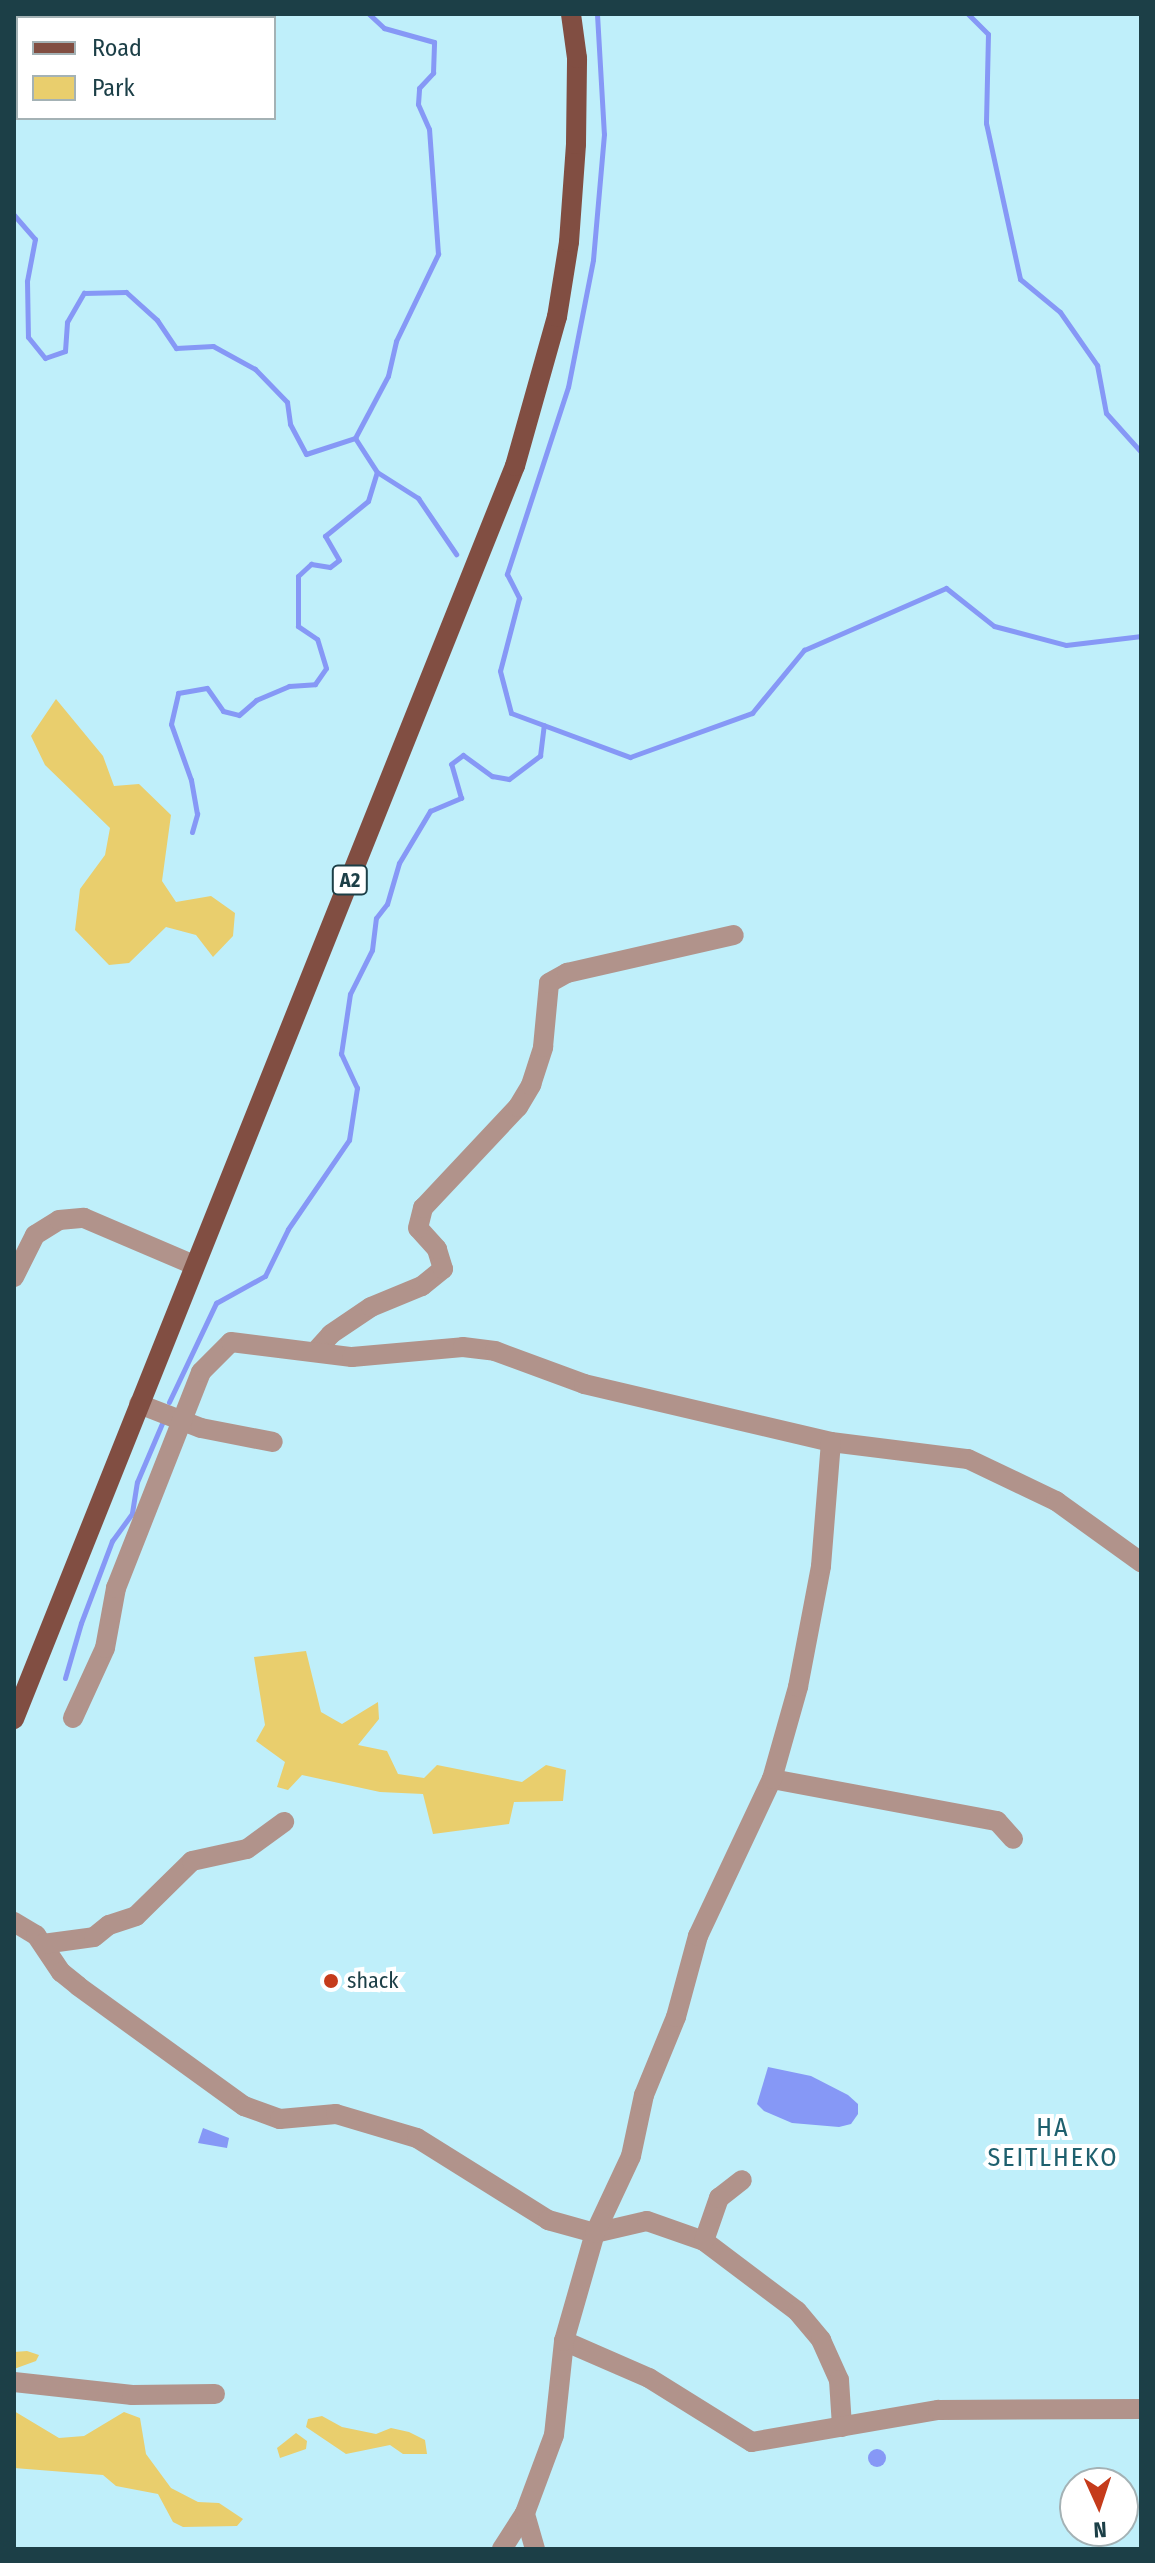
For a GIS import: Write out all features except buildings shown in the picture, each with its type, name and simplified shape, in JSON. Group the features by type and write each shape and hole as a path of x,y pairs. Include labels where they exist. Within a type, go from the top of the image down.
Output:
{"main road":[{"name":"A2","path":"14,1719 515,466 557,317 569,242 576,144 577,58 571,14"}],"street":[{"path":"315,1352 331,1334 371,1307 422,1286 443,1269 437,1249 418,1228 423,1208 518,1107 531,1085 543,1047 549,983 567,973 734,935"},
{"path":"14,1277 18,1252 35,1235 59,1220 84,1218 194,1265"},
{"path":"73,1718 105,1648 116,1588 201,1372 231,1342 352,1357 463,1347 495,1351 584,1384 831,1442 968,1459 1056,1501 1141,1562"},
{"path":"139,1404 181,1420 273,1442"},
{"path":"502,2549 525,2513 554,2435 564,2341 595,2233 631,2156 644,2095 676,2017 698,1936 772,1779 813,1622 831,1442"},
{"path":"772,1779 997,1821 1013,1839"},
{"path":"43,1944 94,1937 109,1925 136,1916 192,1861 247,1849 284,1822"},
{"path":"14,1922 43,1944 61,1972 78,1986 244,2106 280,2119 336,2114 417,2138 514,2203 595,2233 647,2221 704,2241 797,2311 821,2340 839,2380 842,2427"},
{"path":"704,2241 719,2198 742,2180"},
{"path":"564,2341 649,2378 752,2442 938,2410 1141,2409"},
{"path":"14,2382 147,2396 215,2394"},
{"path":"525,2513 535,2549"}],"green space":[{"path":"56,699 103,756 114,786 139,784 171,815 162,881 176,902 211,896 235,913 233,936 213,957 196,935 166,927 129,963 109,965 75,930 80,889 105,855 110,828 45,765 31,736"},
{"path":"306,1651 321,1712 342,1724 378,1702 379,1719 358,1745 387,1751 398,1774 424,1778 437,1765 522,1782 546,1765 566,1770 563,1801 514,1802 509,1824 433,1834 423,1794 380,1792 302,1775 288,1790 277,1787 285,1762 256,1741 265,1725 254,1657"},
{"path":"27,2351 39,2355 36,2361 14,2369 14,2352"},
{"path":"14,2411 59,2438 84,2436 124,2412 140,2418 146,2454 171,2488 198,2502 219,2503 243,2519 237,2526 183,2527 173,2522 158,2494 116,2486 103,2475 14,2468"},
{"path":"322,2416 342,2427 376,2434 391,2428 409,2432 425,2440 427,2454 403,2454 390,2445 346,2454 306,2427 308,2419"},
{"path":"296,2433 307,2441 306,2449 280,2458 277,2448"}],"water":[{"path":"768,2067 811,2076 848,2095 858,2104 858,2114 851,2124 839,2127 792,2123 764,2111 757,2104"},
{"path":"203,2128 229,2138 227,2148 198,2143"},
{"path":"873,2449 881,2449 886,2458 884,2465 873,2467 868,2462 868,2454"}],"waterway":[{"path":"355,438 388,376 396,341 438,254 429,129 418,104 419,88 433,73 434,42 384,28 369,14"},
{"path":"597,14 604,134 593,260 568,387 507,574 519,598 500,671 511,713 630,757 752,713 804,650 946,588 994,626 1066,645 1141,636"},
{"path":"968,14 988,34 986,123 1020,279 1060,312 1097,365 1106,413 1141,452"},
{"path":"14,215 35,239 27,281 28,337 45,358 65,351 67,322 84,293 126,292 157,320 176,348 213,346 255,369 287,402 290,424 306,454 355,438 377,472 418,498 456,554"},
{"path":"192,832 197,814 191,780 171,724 178,693 207,688 223,711 239,715 256,700 289,686 315,684 326,668 317,639 298,626 298,576 311,564 330,567 339,560 325,536 368,501 377,472"},
{"path":"169,1402 216,1303 265,1276 288,1229 349,1140 357,1088 341,1054 350,994 372,950 376,918 387,904 399,863 430,811 461,798 451,764 463,755 492,776 509,779 540,756 544,725"},
{"path":"65,1678 81,1623 112,1541 132,1513 137,1482 163,1421"}],"place":[{"name":"shack","path":"331,1981"}],"district":[{"name":"HA SEITLHEKO","path":"1053,2143"}]}
